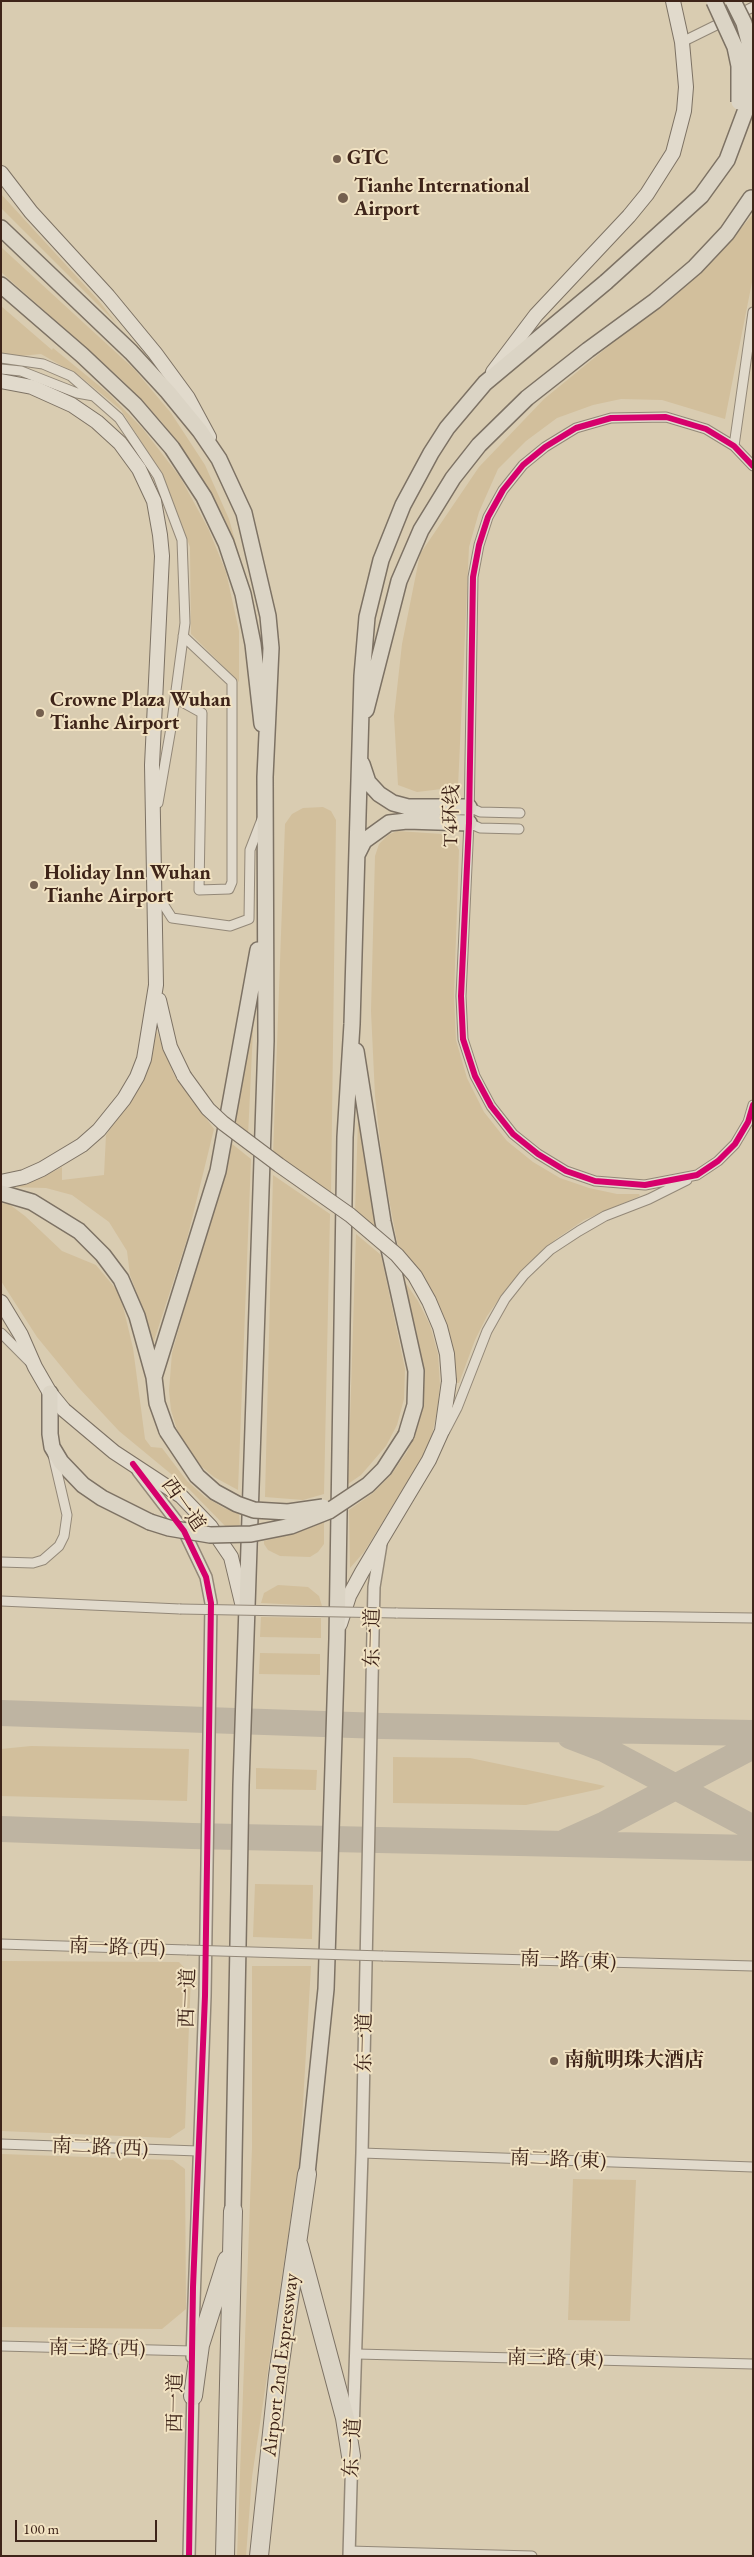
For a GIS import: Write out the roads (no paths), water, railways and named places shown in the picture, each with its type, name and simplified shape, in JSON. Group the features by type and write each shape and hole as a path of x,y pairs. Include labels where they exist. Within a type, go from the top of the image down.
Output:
{"highway":[{"name":"Airport 2nd Expressway","path":"259,2556 278,2376 307,2174"},
{"path":"225,2556 233,2211"},
{"path":"297,2239 344,2418 351,2456"},
{"path":"193,2396 200,2345 233,2240"}],"main road":[{"path":"307,2174 326,1989 337,1639 345,1137 352,1024 360,730 367,617 381,560 391,532 416,478 431,453 453,420 485,383 536,315 629,216 661,174 673,154 684,111 686,87 682,42 673,1"},
{"path":"714,1 728,30 739,66 740,85 736,136"},
{"path":"485,383 606,282 701,196 720,172 748,104 751,77 749,42 737,21 734,1"},
{"path":"1,174 31,212 108,296 174,378 197,413 244,513 252,540 268,616 270,691 266,750 264,916 266,1041 246,1623 233,2211"},
{"path":"360,730 399,581 421,530 453,478 479,445 528,398 695,267 726,233 751,198"},
{"path":"1,228 153,375 181,407 219,459"},
{"path":"1,285 82,355 135,405 172,448 204,497 226,543 243,594 253,644 266,750"},
{"path":"1,381 32,387 84,413 120,443 148,485 158,517 162,556 152,765 156,985 148,1044 138,1077 111,1116 82,1145 42,1169 24,1177 1,1182"},
{"path":"359,757 368,782 379,794 392,803 408,807 469,807"},
{"path":"356,856 364,841 389,823 407,821 469,823"},
{"path":"154,1377 218,1171 264,916"},
{"path":"156,985 168,1039 184,1076 196,1093 223,1123 350,1215 397,1254 415,1276 430,1300 440,1327 447,1354 449,1381 442,1431 429,1460 384,1531 349,1596 337,1639"},
{"path":"50,1393 52,1447 61,1462 84,1485 124,1511 150,1522 196,1533 251,1534 310,1520 346,1501 384,1469 406,1435 415,1405 416,1371 383,1222 352,1024"},
{"path":"1,1193 32,1202 51,1211 79,1231 103,1255 121,1279 137,1316 154,1377 157,1403 167,1431 196,1476 215,1492 236,1504 254,1510 288,1512 319,1509 346,1501"},
{"path":"1,1302 50,1393 97,1439 181,1496 210,1526 231,1557 239,1582 246,1623"}],"street":[{"path":"682,42 737,21 753,8"},
{"path":"737,21 753,63"},
{"path":"734,446 753,312"},
{"path":"1,358 43,364 71,376 119,418 158,476 182,540 185,623 175,698 153,828"},
{"path":"1,369 21,371 77,393 94,396"},
{"name":"T4环线","path":"753,466 734,446 706,429 666,417 611,418 576,428 545,447 523,465 503,490 488,517 479,545 474,577 469,823 461,996 463,1039 475,1076 491,1106 513,1134 538,1154 566,1171 595,1181 646,1185 697,1175 736,1144 748,1122 753,1105"},
{"path":"175,698 202,713 199,890 229,889 232,882 232,682 183,636"},
{"path":"469,807 480,812 520,813"},
{"path":"154,890 172,918 230,926 249,919 250,850 265,812"},
{"path":"469,823 480,828 519,829"},
{"path":"429,1460 457,1408 487,1330 505,1299 524,1274 550,1250 578,1231 605,1216 670,1189 697,1175"},
{"path":"1,1333 35,1367"},
{"path":"1,1562 33,1563 43,1560 52,1554 64,1536 67,1515 52,1447"},
{"name":"西一道","path":"132,1464 184,1531 206,1577 211,1603 205,1996 198,2151 188,2556"},
{"name":"东一道","path":"349,2553 351,2456 357,2354 374,1587 384,1531"},
{"path":"1,1601 180,1609 753,1618"},
{"name":"南一路 (西)","path":"1,1944 383,1956"},
{"name":"南一路 (東)","path":"383,1956 753,1966"},
{"name":"南二路 (西)","path":"1,2144 198,2151"},
{"name":"南二路 (東)","path":"362,2153 753,2167"},
{"name":"南三路 (西)","path":"1,2346 192,2351"},
{"name":"南三路 (東)","path":"357,2354 753,2364"},
{"path":"349,2553 532,2556"}],"place":[{"name":"GTC","path":"337,159"},
{"name":"Tianhe International Airport","path":"343,198"},
{"name":"Crowne Plaza Wuhan Tianhe Airport","path":"40,713"},
{"name":"Holiday Inn Wuhan Tianhe Airport","path":"34,885"},
{"name":"南航明珠大酒店","path":"554,2061"}]}
